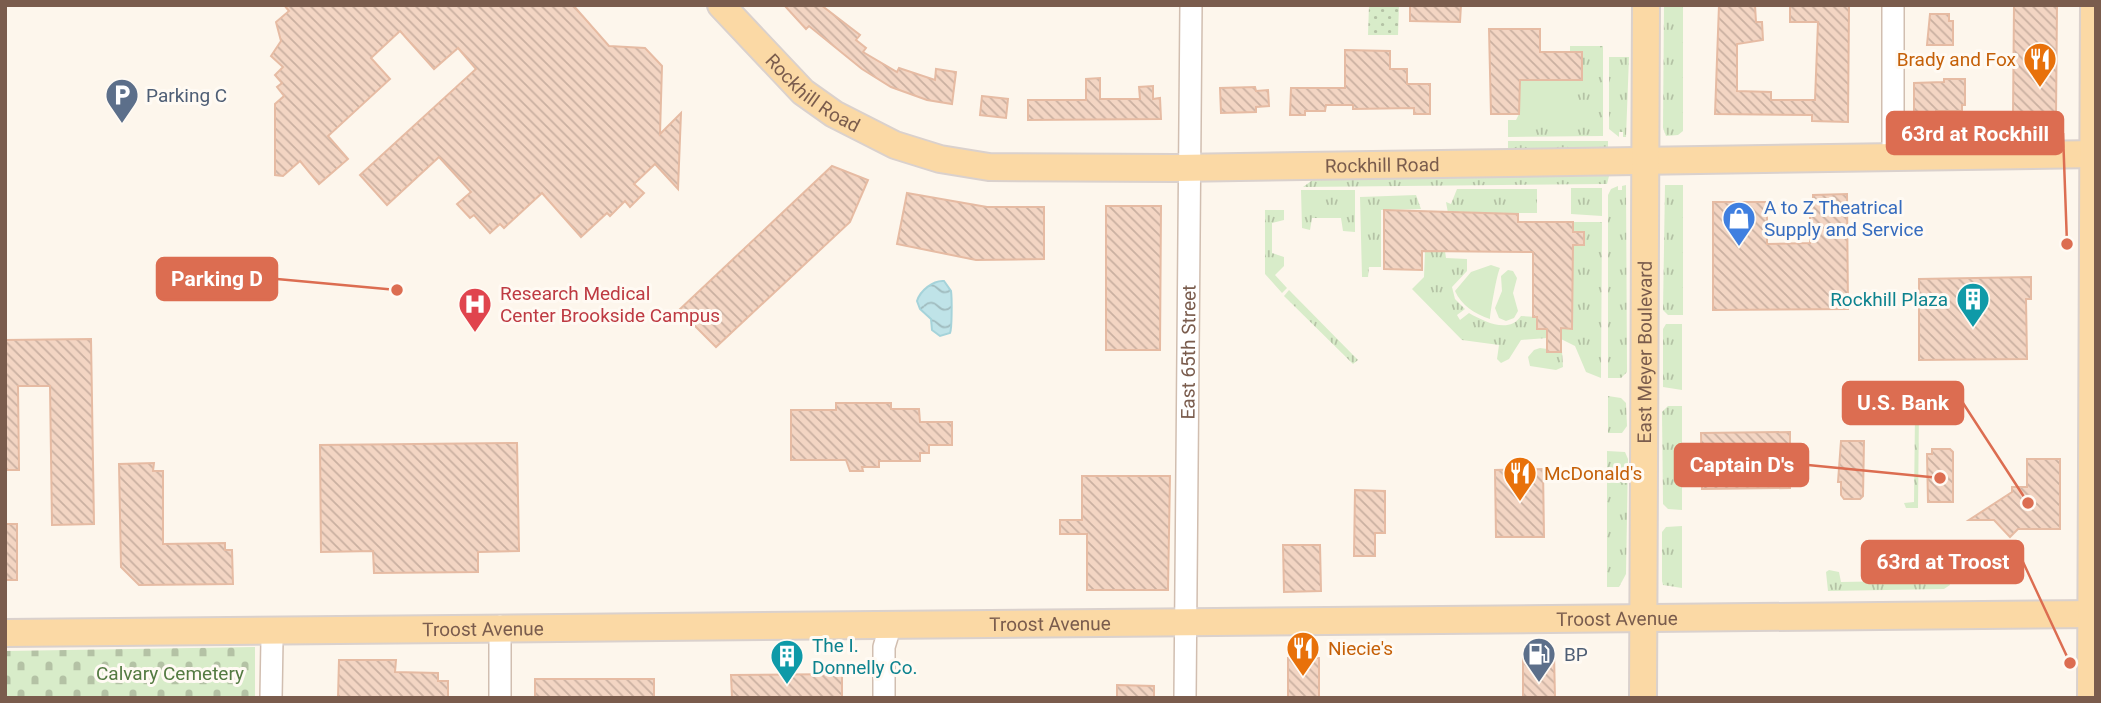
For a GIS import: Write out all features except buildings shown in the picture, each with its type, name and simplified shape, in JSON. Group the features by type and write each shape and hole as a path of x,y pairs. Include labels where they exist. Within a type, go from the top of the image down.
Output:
{"main road":[{"name":"Rockhill Road","path":"721,5 803,92 834,114 895,145 940,159 989,167 1191,167 2095,154"},
{"name":"East Meyer Boulevard","path":"1643,698 1646,5"},
{"path":"2091,698 2094,614 2094,5"},
{"name":"Troost Avenue","path":"5,633 500,626 2094,614"}],"street":[{"name":"East 65th Street","path":"1185,698 1191,5"},
{"path":"1893,5 1893,156"},
{"path":"884,698 884,648 891,624"},
{"path":"500,626 500,698"},
{"path":"266,629 272,639 271,698"}],"green space":[{"path":"1369,5 1399,5 1398,35 1368,35"},
{"path":"1664,5 1683,5 1683,131 1678,135 1666,136 1663,128"},
{"path":"1570,46 1603,46 1603,136 1508,137 1508,120 1570,120 1570,80 1581,80 1582,53 1570,52"},
{"path":"1609,57 1629,57 1626,137 1623,137 1623,132 1619,132 1619,137 1609,129"},
{"path":"1520,80 1570,80 1570,120 1516,120 1519,114"},
{"path":"1508,141 1608,141 1608,148 1508,148"},
{"path":"1609,176 1607,184 1303,187 1314,179"},
{"path":"1626,185 1627,372 1621,378 1608,378 1608,195 1611,189 1618,186 1618,190 1622,190 1622,186"},
{"path":"1665,185 1683,185 1683,315 1668,315 1663,310"},
{"path":"1571,188 1602,188 1602,216 1571,214"},
{"path":"1457,189 1537,189 1537,213 1448,213 1446,202 1451,204"},
{"path":"1301,190 1355,190 1355,232 1343,231 1341,218 1312,218 1310,230 1302,228"},
{"path":"1416,195 1421,209 1381,210 1381,267 1369,267 1368,277 1362,277 1360,197"},
{"path":"1265,210 1284,210 1284,220 1272,223 1272,253 1284,257 1284,266 1275,275 1287,288 1282,293 1265,274"},
{"path":"1573,222 1602,222 1601,378 1586,372 1575,346 1561,339 1561,328 1572,328 1573,245 1584,244 1584,233 1573,232"},
{"path":"1425,251 1445,251 1446,258 1467,259 1467,271 1452,287 1455,299 1465,309 1457,315 1460,320 1469,313 1489,323 1503,325 1516,321 1521,316 1537,317 1547,329 1547,338 1521,340 1509,359 1501,363 1497,359 1499,345 1462,340 1412,289 1424,277"},
{"path":"1491,265 1500,268 1490,319 1469,308 1455,291 1471,272"},
{"path":"1508,270 1513,271 1517,278 1513,293 1518,311 1514,318 1506,321 1499,318 1495,308 1502,291 1501,276"},
{"path":"1289,290 1358,360 1353,364 1284,296"},
{"path":"1666,324 1682,324 1682,390 1663,387 1663,329"},
{"path":"1540,348 1562,351 1563,367 1556,370 1530,366 1528,357"},
{"path":"1608,396 1621,398 1626,403 1627,426 1622,433 1608,433"},
{"path":"1668,406 1682,406 1682,510 1668,509 1663,504 1662,412"},
{"path":"1919,409 1918,508 1906,508 1904,503 1914,502 1915,413 1902,410"},
{"path":"1607,451 1625,452 1628,459 1626,574 1619,587 1607,587"},
{"path":"1682,526 1682,588 1663,585 1662,532 1666,527"},
{"path":"1826,572 1839,572 1841,582 1949,580 1950,585 1944,589 1828,591"},
{"name":"Calvary Cemetery","path":"255,647 255,698 5,698 5,651"}],"water":[{"path":"944,281 951,291 951,326 950,333 940,336 932,330 931,319 920,309 917,301 928,287"}],"place":[{"name":"Brady and Fox","path":"2040,89"},
{"name":"Parking C","path":"122,125"},
{"name":"63rd at Rockhill","path":"2067,244"},
{"name":"A to Z Theatrical Supply and Service","path":"1739,248"},
{"name":"Parking D","path":"397,290"},
{"name":"Rockhill Plaza","path":"1973,329"},
{"name":"Research Medical Center Brookside Campus","path":"475,334"},
{"name":"Captain D's","path":"1940,478"},
{"name":"McDonald's","path":"1520,503"},
{"name":"U.S. Bank","path":"2028,503"},
{"name":"63rd at Troost","path":"2070,663"},
{"name":"Niecie's","path":"1303,678"},
{"name":"BP","path":"1539,684"},
{"name":"The I. Donnelly Co.","path":"787,686"}]}
